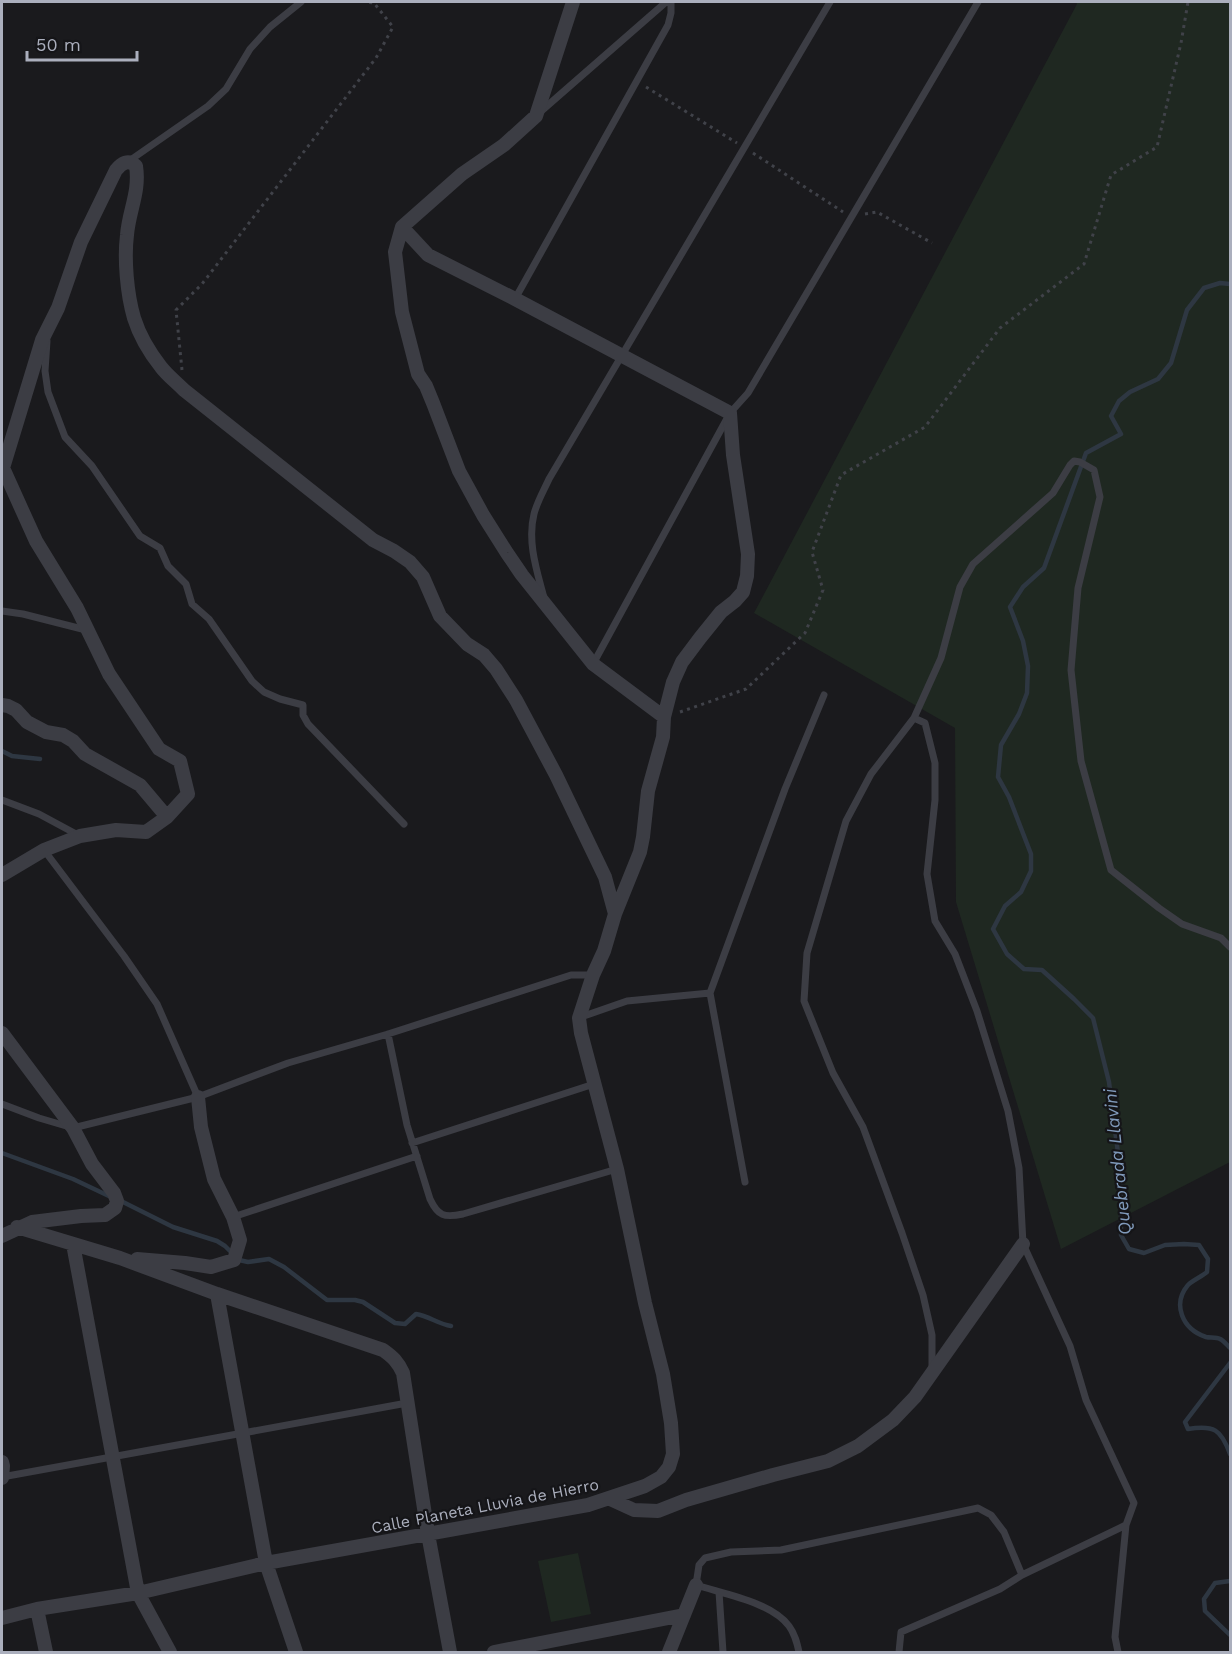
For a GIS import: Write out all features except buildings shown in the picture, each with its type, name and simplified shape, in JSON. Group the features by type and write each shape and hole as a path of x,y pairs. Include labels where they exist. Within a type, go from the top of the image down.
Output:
{"street":[{"path":"573,2 536,116 504,145 462,174 402,226 395,252 402,312 418,374 426,386 459,471 483,515 522,575 593,664 664,717"},
{"path":"2,875 44,850 80,836 116,830 146,832 167,817 188,794 180,761 159,749 109,674 77,608 36,541 3,468 42,340 58,308 81,242 116,170 121,163 128,162 136,166 137,175 137,188 127,235 129,285 134,319 161,367 184,390 373,540 410,562 423,577 440,616 467,644 484,655 516,700 556,775 605,877 615,914"},
{"path":"402,226 428,255 730,413 733,455 748,554 747,576 743,592 721,612 682,662 673,682 664,717 663,737 648,791 640,852 615,914 604,951 579,1017"},
{"path":"2,705 16,710 27,722 46,732 63,735 73,741 85,754 140,785 167,817"},
{"name":"Calle Planeta Lluvia de Hierro","path":"2,1618 37,1609 138,1593 266,1563 588,1505 651,1484 661,1477 669,1467 673,1454 671,1423 663,1374 579,1017"},
{"path":"2,1033 73,1128 92,1164 114,1193 117,1201 115,1208 105,1215 32,1222 17,1227 2,1236"},
{"path":"120,1258 211,1267 234,1260 240,1240 233,1217 214,1179 201,1127 198,1097"},
{"path":"17,1227 120,1258 383,1350 392,1356 399,1364 403,1374 428,1534 450,1653"},
{"path":"73,1244 138,1593 170,1653"},
{"path":"610,1498 634,1510 658,1511 686,1500 828,1461 858,1446 893,1420 915,1397 1023,1244"},
{"path":"217,1293 266,1563 296,1653"},
{"path":"2,1462 2,1478"},
{"path":"669,1653 696,1585"},
{"path":"37,1609 46,1653"},
{"path":"494,1653 684,1615"}],"lane":[{"path":"128,162 208,106 226,89 250,49 270,27 301,2"},
{"path":"536,116 666,2"},
{"path":"515,299 668,25 671,2"},
{"path":"546,603 531,538 534,513 549,479 830,2"},
{"path":"593,664 730,413 748,393 978,2"},
{"path":"52,318 45,371 48,392 65,437 92,466 140,536 160,548 168,566 186,584 192,604 209,619 252,681 264,692 303,705 303,715 308,724 404,824"},
{"path":"932,1372 932,1335 923,1295 902,1233 863,1126 833,1072 804,1000 807,953 846,821 870,774 914,718 941,658 960,587 973,564 1053,493 1074,461 1094,470 1100,497 1078,588 1071,670 1081,761 1111,870 1174,919 1221,938 1230,947"},
{"path":"2,611 88,630"},
{"path":"745,1182 710,993 785,789 824,695"},
{"path":"914,718 925,723 935,763 935,800 927,874 935,921 955,954 977,1011 1008,1111 1019,1168 1023,1244 1070,1346 1086,1400 1134,1503 1126,1525 1115,1637 1118,1653"},
{"path":"2,800 39,814 80,836"},
{"path":"44,850 157,1004 198,1097"},
{"path":"2,1104 73,1128 198,1097 288,1063 388,1034 571,975 593,975"},
{"path":"579,1017 627,1001 710,993"},
{"path":"388,1034 406,1125 430,1198 434,1208 442,1215 452,1216 616,1169"},
{"path":"412,1143 594,1084"},
{"path":"233,1217 417,1156"},
{"path":"2,1478 407,1403"},
{"path":"799,1653 790,1627 778,1615 756,1604 696,1585 699,1565 705,1558 731,1552 781,1550 978,1508 991,1515 1004,1532 1022,1575"},
{"path":"899,1653 902,1632 1000,1589 1022,1575 1126,1525"},
{"path":"719,1592 723,1653"}],"path":[{"path":"184,390 176,310 202,284 376,58 393,27 374,3 366,2"},
{"path":"664,717 746,689 805,633 823,590 812,552 840,475 925,427 1000,328 1084,264 1111,175 1157,147 1188,2"},
{"path":"637,81 850,217 877,212 932,243"}],"shaded area":[{"path":"1076,2 1230,2 1230,1162 1061,1249 956,902 955,728 754,613 1077,4"},
{"path":"578,1553 591,1614 551,1622 538,1561"}],"waterway":[{"name":"Quebrada Llavini","path":"1230,284 1220,283 1204,288 1187,310 1171,363 1158,379 1130,392 1119,401 1111,416 1121,434 1086,453 1044,568 1023,587 1010,607 1023,641 1028,666 1027,693 1019,714 1001,745 998,777 1009,797 1031,854 1031,871 1021,892 1005,906 993,929 1007,954 1024,969 1042,970 1093,1018 1109,1082 1121,1177 1121,1235 1129,1249 1144,1253 1165,1245 1199,1245 1208,1259 1207,1272 1190,1283 1183,1292 1180,1308 1182,1315 1191,1328 1198,1333 1220,1339 1230,1348"},
{"path":"2,751 12,756 40,759"},
{"path":"2,1153 73,1179 111,1197"},
{"path":"119,1200 173,1227 217,1241 239,1260 248,1262 269,1259 284,1267 327,1300 363,1302 395,1323 405,1324 416,1314 451,1326"},
{"name":"Quebrada Llavini","path":"1230,1363 1185,1422 1188,1429 1204,1428 1220,1434 1230,1454"},
{"name":"Quebrada Llavini","path":"1230,1581 1215,1583 1204,1599 1205,1611 1230,1635"}]}
